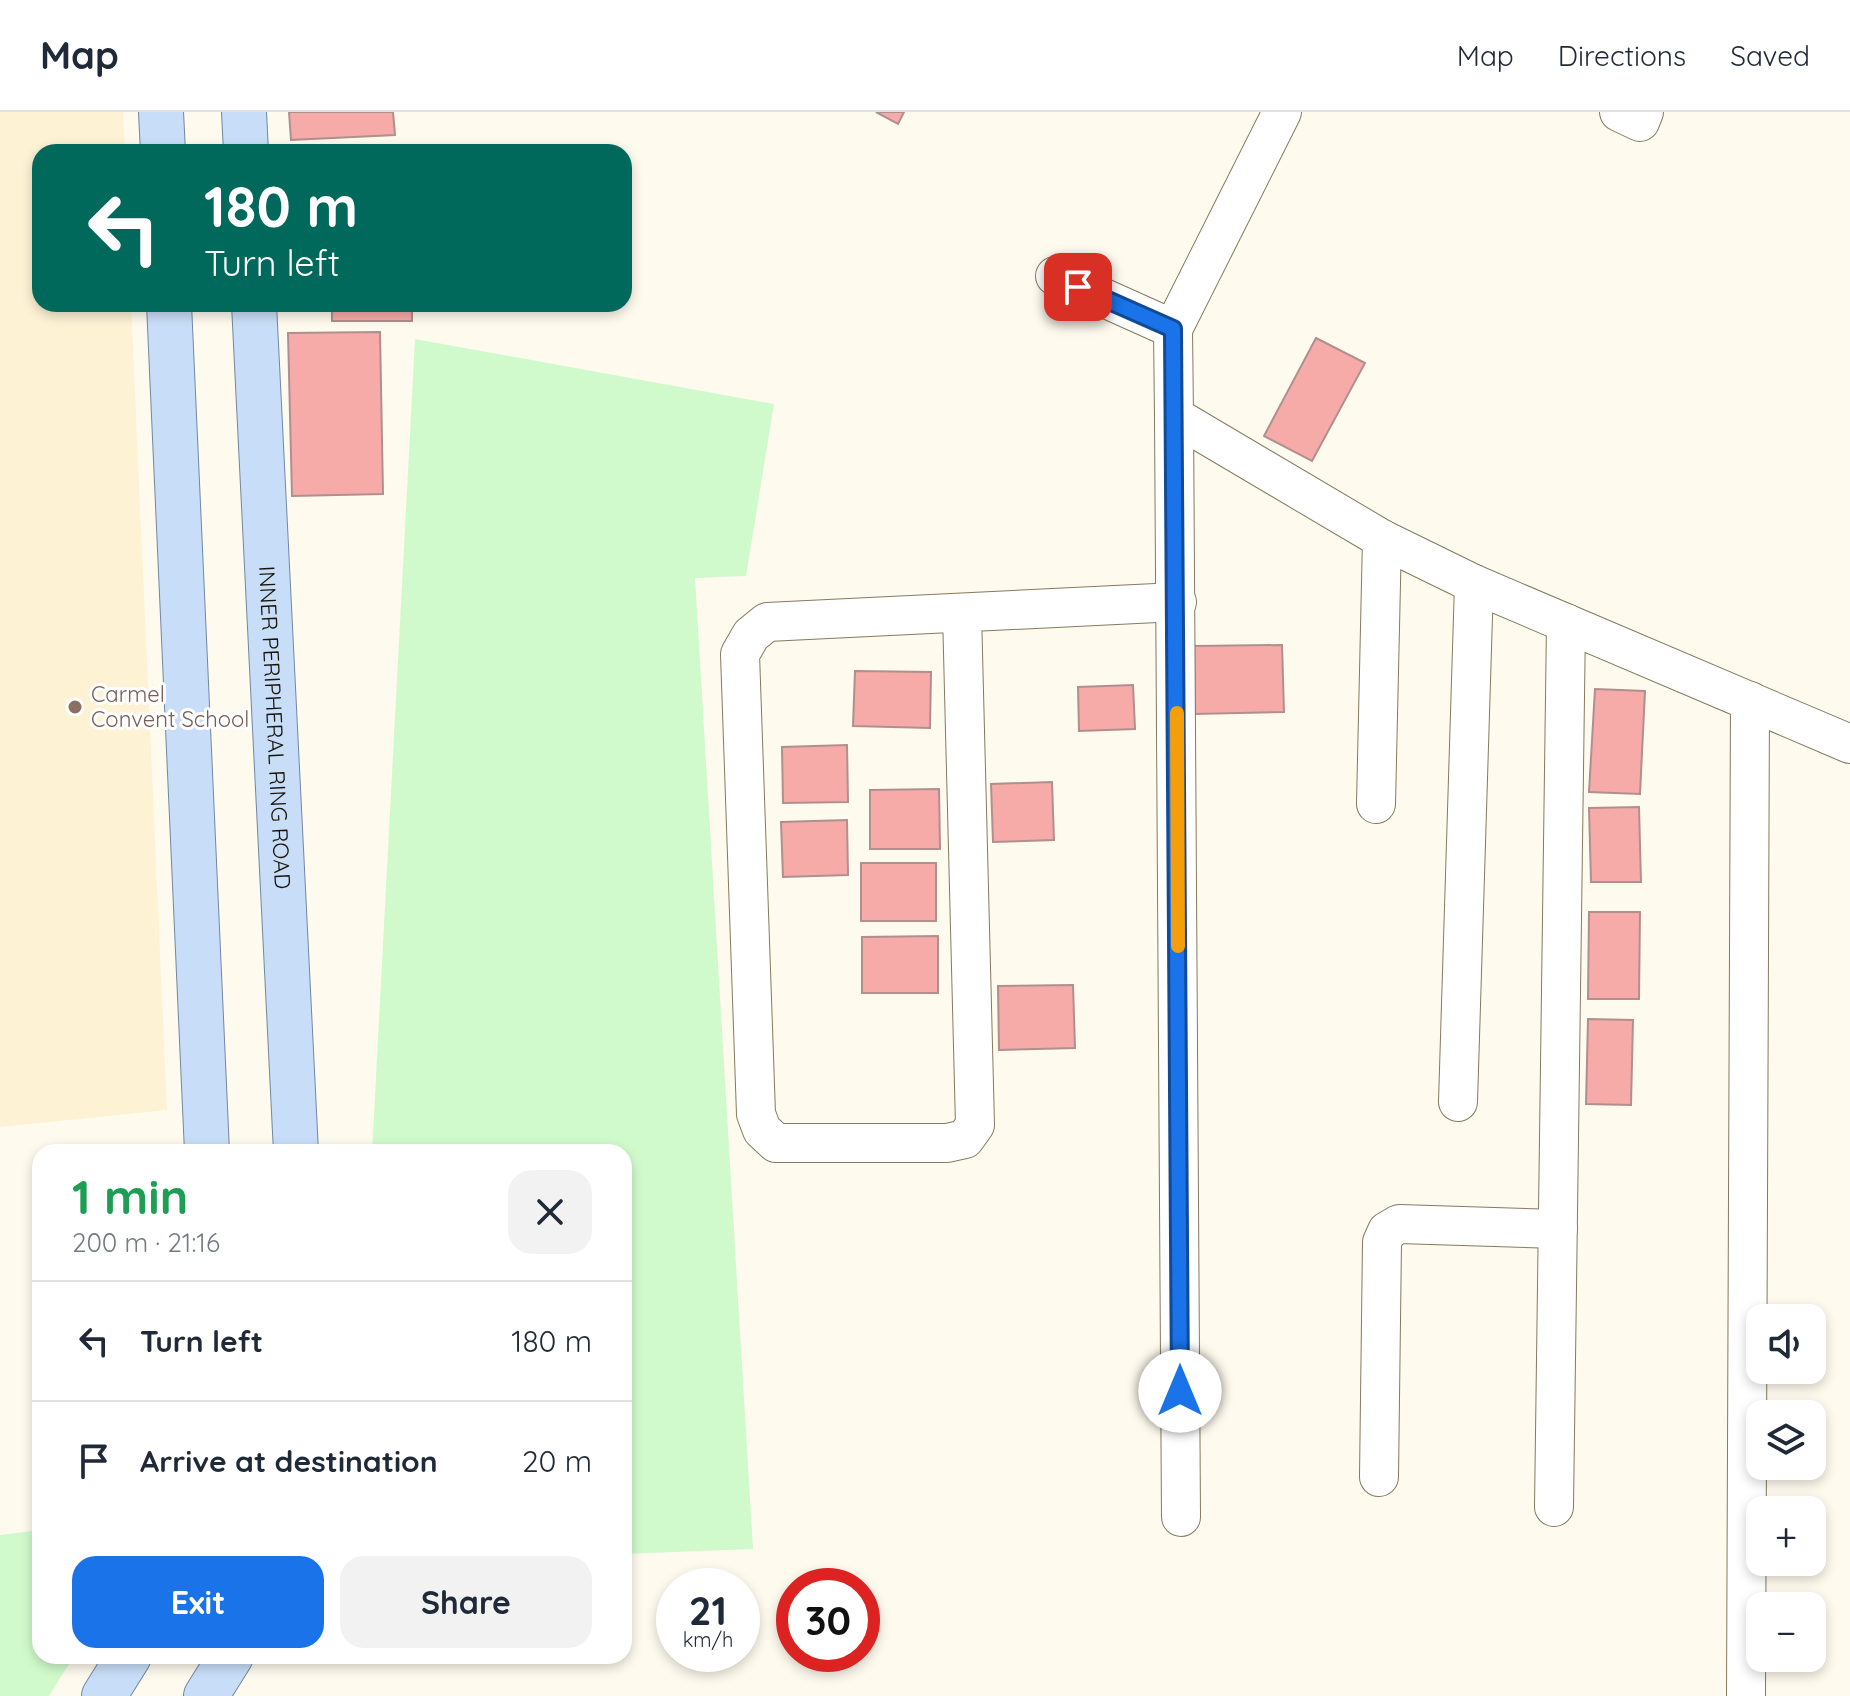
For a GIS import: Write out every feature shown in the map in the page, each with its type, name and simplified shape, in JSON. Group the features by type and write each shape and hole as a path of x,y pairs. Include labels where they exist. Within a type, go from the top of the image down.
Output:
{"main road":[{"path":"161,112 163,144"},
{"path":"244,112 246,144"},
{"path":"169,312 207,1144"},
{"name":"INNER PERIPHERAL RING ROAD","path":"254,312 296,1144"},
{"path":"104,1696 124,1664"},
{"path":"206,1696 226,1664"}],"street":[{"path":"1181,1517 1173,329 1282,112"},
{"path":"1619,112 1640,122 1644,112"},
{"path":"1055,276 1173,329"},
{"path":"1174,416 1382,539 1474,584 1850,744"},
{"path":"1376,804 1382,539"},
{"path":"1458,1102 1474,584"},
{"path":"962,613 975,1125 965,1139 947,1143 776,1143 762,1130 756,1114 740,654 751,635 767,622 1177,602"},
{"path":"1554,1507 1566,623"},
{"path":"1746,1696 1750,701"},
{"path":"1379,1477 1382,1242 1387,1231 1399,1224 1558,1229"}],"shaded area":[{"name":"Carmel Convent School","path":"0,112 123,112 125,144 32,144 32,312 131,312 167,1110 0,1127"}],"green space":[{"path":"415,339 774,404 746,576 695,578 753,1549 632,1554 632,1144 372,1144"},
{"path":"32,1531 32,1664 69,1664 49,1696 0,1696 0,1535"}],"building":[{"path":"289,112 393,112 395,135 291,140"},
{"path":"876,112 904,112 898,124"},
{"path":"332,312 412,312 412,321 332,321"},
{"path":"380,332 383,494 292,496 288,333"},
{"path":"1316,338 1365,363 1312,461 1264,436"},
{"path":"1282,645 1284,712 1195,714 1194,646"},
{"path":"855,671 931,672 930,728 853,726"},
{"path":"1133,685 1135,729 1079,731 1078,687"},
{"path":"1595,689 1645,691 1640,794 1589,792"},
{"path":"847,745 848,802 783,803 782,747"},
{"path":"1052,782 1054,840 993,842 991,784"},
{"path":"939,789 940,849 870,849 870,790"},
{"path":"1639,807 1641,882 1591,882 1589,808"},
{"path":"847,820 848,875 783,877 781,822"},
{"path":"861,863 936,863 936,921 861,921"},
{"path":"1589,912 1640,912 1639,999 1588,999"},
{"path":"938,936 938,993 862,993 862,937"},
{"path":"1073,985 1075,1048 999,1050 998,986"},
{"path":"1588,1019 1633,1020 1631,1105 1586,1104"}],"slow traffic":[{"path":"1177,713 1178,946"}],"place":[{"name":"Carmel Convent School","path":"75,707"}],"route":[{"path":"1078,287 1173,329 1180,1391"}]}
